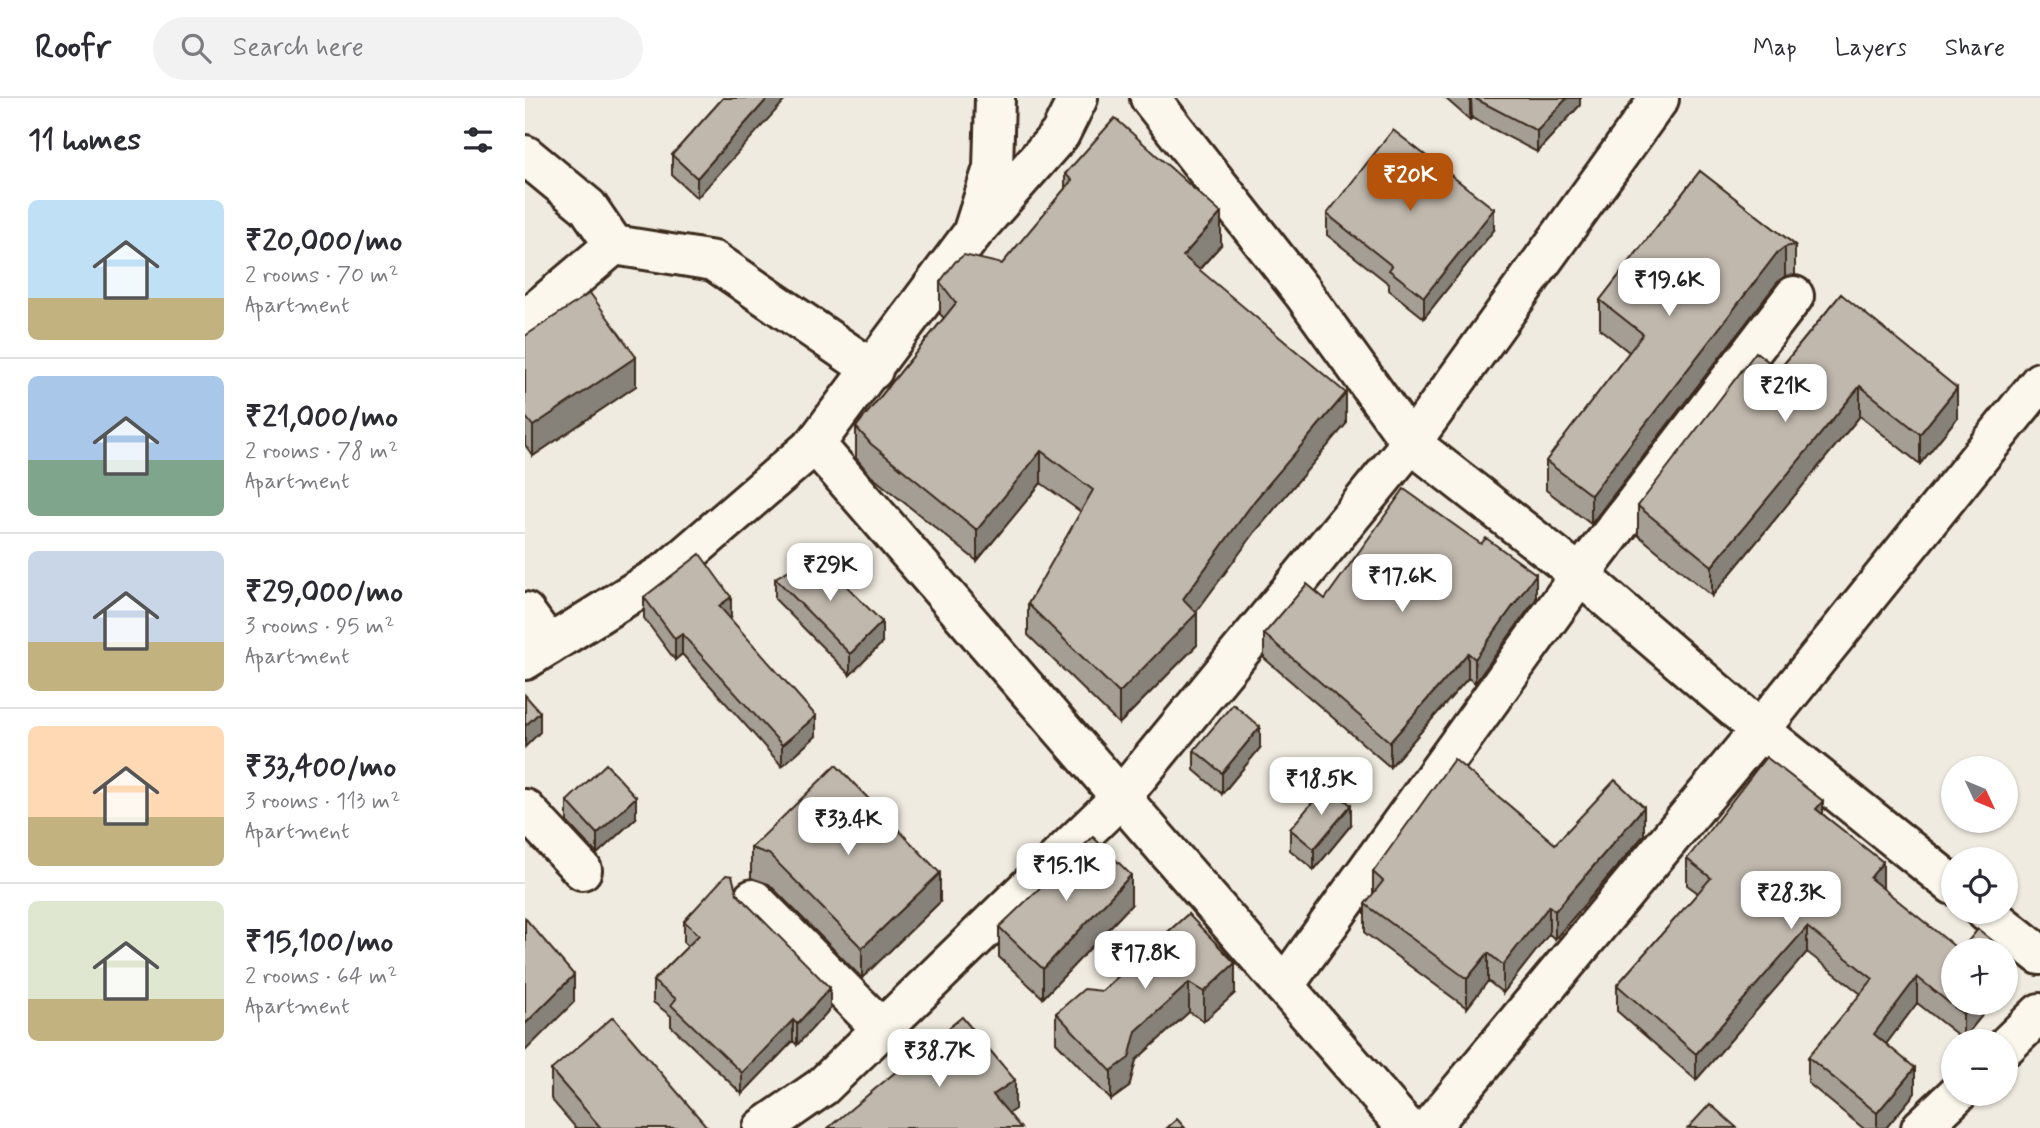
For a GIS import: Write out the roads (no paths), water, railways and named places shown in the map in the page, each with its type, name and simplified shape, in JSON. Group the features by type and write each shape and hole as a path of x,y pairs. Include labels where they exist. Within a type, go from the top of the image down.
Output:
{"street":[{"path":"972,233 993,168 995,98"},
{"path":"525,612 537,653 669,570 815,444 873,370 972,233 1060,134 1078,98"},
{"path":"1150,98 1303,293 1411,443 1580,575 1760,730 1941,875"},
{"path":"763,1128 822,1087 1121,797 1411,443 1659,99"},
{"path":"525,155 588,207 614,245 714,261 873,370"},
{"path":"525,320 614,245"},
{"path":"1284,986 1580,575 1794,296"},
{"path":"1429,1128 1760,730 2040,382"},
{"path":"815,444 1406,1128"},
{"path":"525,809 582,870"},
{"path":"753,899 882,1029"},
{"path":"2001,924 2040,955"},
{"path":"2018,1034 2040,1013"},
{"path":"1921,1128 1944,1106"}]}
